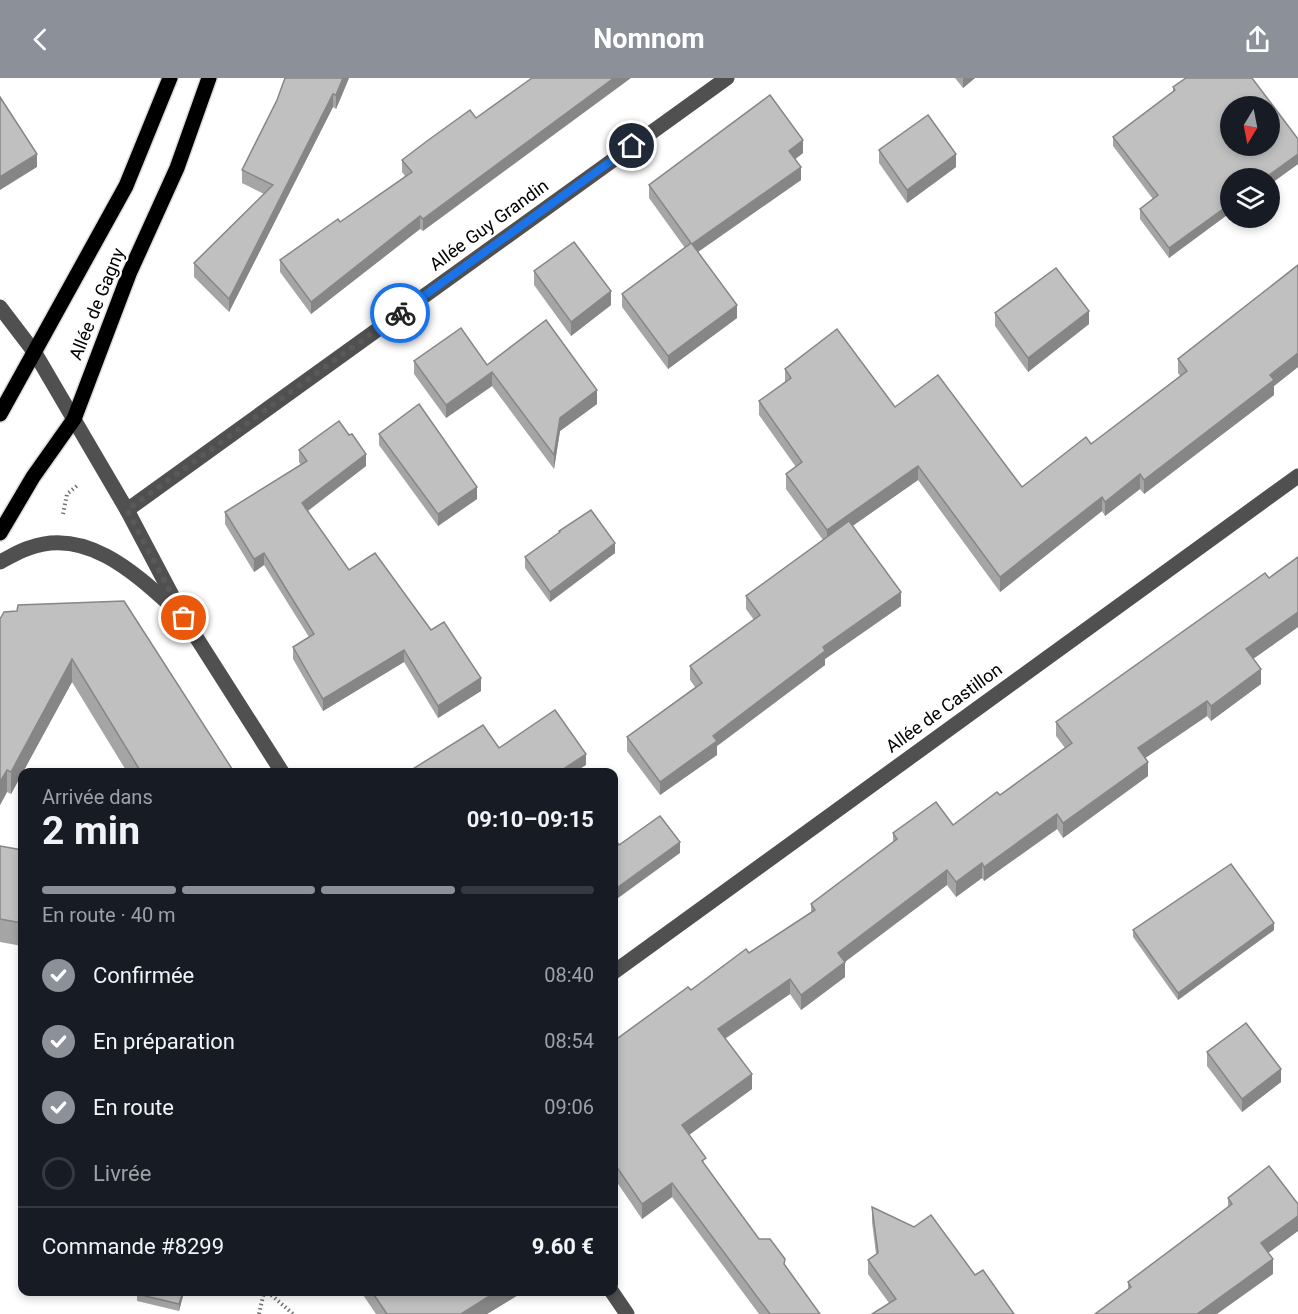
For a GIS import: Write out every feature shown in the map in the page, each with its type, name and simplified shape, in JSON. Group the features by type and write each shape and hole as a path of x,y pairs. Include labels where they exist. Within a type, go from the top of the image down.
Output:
{"main road":[{"name":"Allée de Gagny","path":"0,414 126,186 170,78"},
{"name":"Allée de Gagny","path":"0,533 33,477 74,419 129,274 177,168 209,78"}],"street":[{"name":"Allée Guy Grandin","path":"127,510 727,78"},
{"path":"0,307 35,353 127,510 184,618 279,768"},
{"name":"Allée de Castillon","path":"618,969 1298,476"},
{"path":"0,562 31,547 56,544 93,548 136,575 184,618"},
{"path":"615,1296 627,1314"}],"path":[{"path":"56,544 67,494 100,466"},
{"path":"259,1314 265,1296"},
{"path":"271,1296 293,1314"}],"building":[{"path":"285,78 343,78 229,299 194,263 273,185 242,170 277,100"},
{"path":"532,78 614,78 423,219 420,216 311,302 280,260 338,219 340,222 412,172 402,160 427,141 470,110 476,118"},
{"path":"1186,78 1252,78 1266,96 1220,96 1220,156 1280,156 1280,115 1298,139 1298,154 1279,168 1220,168 1220,211 1169,248 1140,209 1158,195 1113,137 1175,90 1173,87"},
{"path":"770,95 803,140 789,151 801,167 692,244 737,305 668,356 622,294 691,243 649,185"},
{"path":"0,97 37,154 0,177"},
{"path":"928,115 956,154 907,190 879,150"},
{"path":"574,242 611,291 571,322 534,271"},
{"path":"1298,265 1298,353 1270,375 1274,380 1144,480 1140,474 1105,502 1102,497 1000,577 918,466 827,530 786,474 802,462 759,401 791,378 785,369 837,329 895,407 938,375 1022,487 1086,437 1091,444 1187,371 1178,359"},
{"path":"1056,268 1089,311 1028,358 995,313"},
{"path":"546,320 597,390 560,418 554,455 492,372 446,405 414,361 461,328 487,365"},
{"path":"419,404 477,487 438,514 379,434"},
{"path":"339,421 349,435 352,434 366,454 302,503 349,570 375,553 431,630 444,622 481,678 438,706 404,650 323,699 293,647 314,634 264,553 254,559 225,512 307,461 299,450"},
{"path":"591,510 615,543 550,592 525,557"},
{"path":"849,521 901,592 823,647 825,651 713,736 717,741 660,782 627,737 702,683 690,666 760,615 746,596"},
{"path":"1298,557 1298,612 1246,649 1261,669 1211,706 1207,701 1138,748 1148,762 1063,823 1057,814 984,867 982,863 956,882 947,870 838,953 845,962 801,995 790,979 718,1029 752,1074 682,1125 706,1158 702,1161 759,1239 770,1239 785,1259 784,1264 820,1314 770,1314 672,1183 642,1204 618,1169 618,1038 688,987 691,990 746,949 749,953 815,910 811,904 897,839 893,833 936,802 953,825 997,792 1000,795 1072,743 1056,722 1265,573 1269,578"},
{"path":"124,601 231,768 139,768 72,659 11,772 7,770 0,782 0,619 4,612 17,611 18,605"},
{"path":"555,710 586,754 565,768 414,768 483,725 499,748"},
{"path":"660,816 680,842 618,887 618,843 619,845"},
{"path":"0,846 18,849 18,922 0,919"},
{"path":"1231,864 1274,923 1178,993 1133,930"},
{"path":"1246,1023 1281,1069 1242,1099 1207,1052"},
{"path":"1269,1166 1298,1204 1298,1216 1261,1243 1273,1259 1197,1314 1095,1314 1131,1287 1128,1282 1232,1204 1228,1198"},
{"path":"872,1207 914,1227 931,1215 975,1275 983,1270 1014,1314 872,1314 896,1299 868,1260 878,1253"},
{"path":"145,1296 182,1296 179,1304"},
{"path":"375,1296 490,1296 461,1314 387,1314"}],"way so far":[{"path":"184,618 127,510 180,474 197,459 400,313"}],"route":[{"path":"400,313 632,146"}]}
